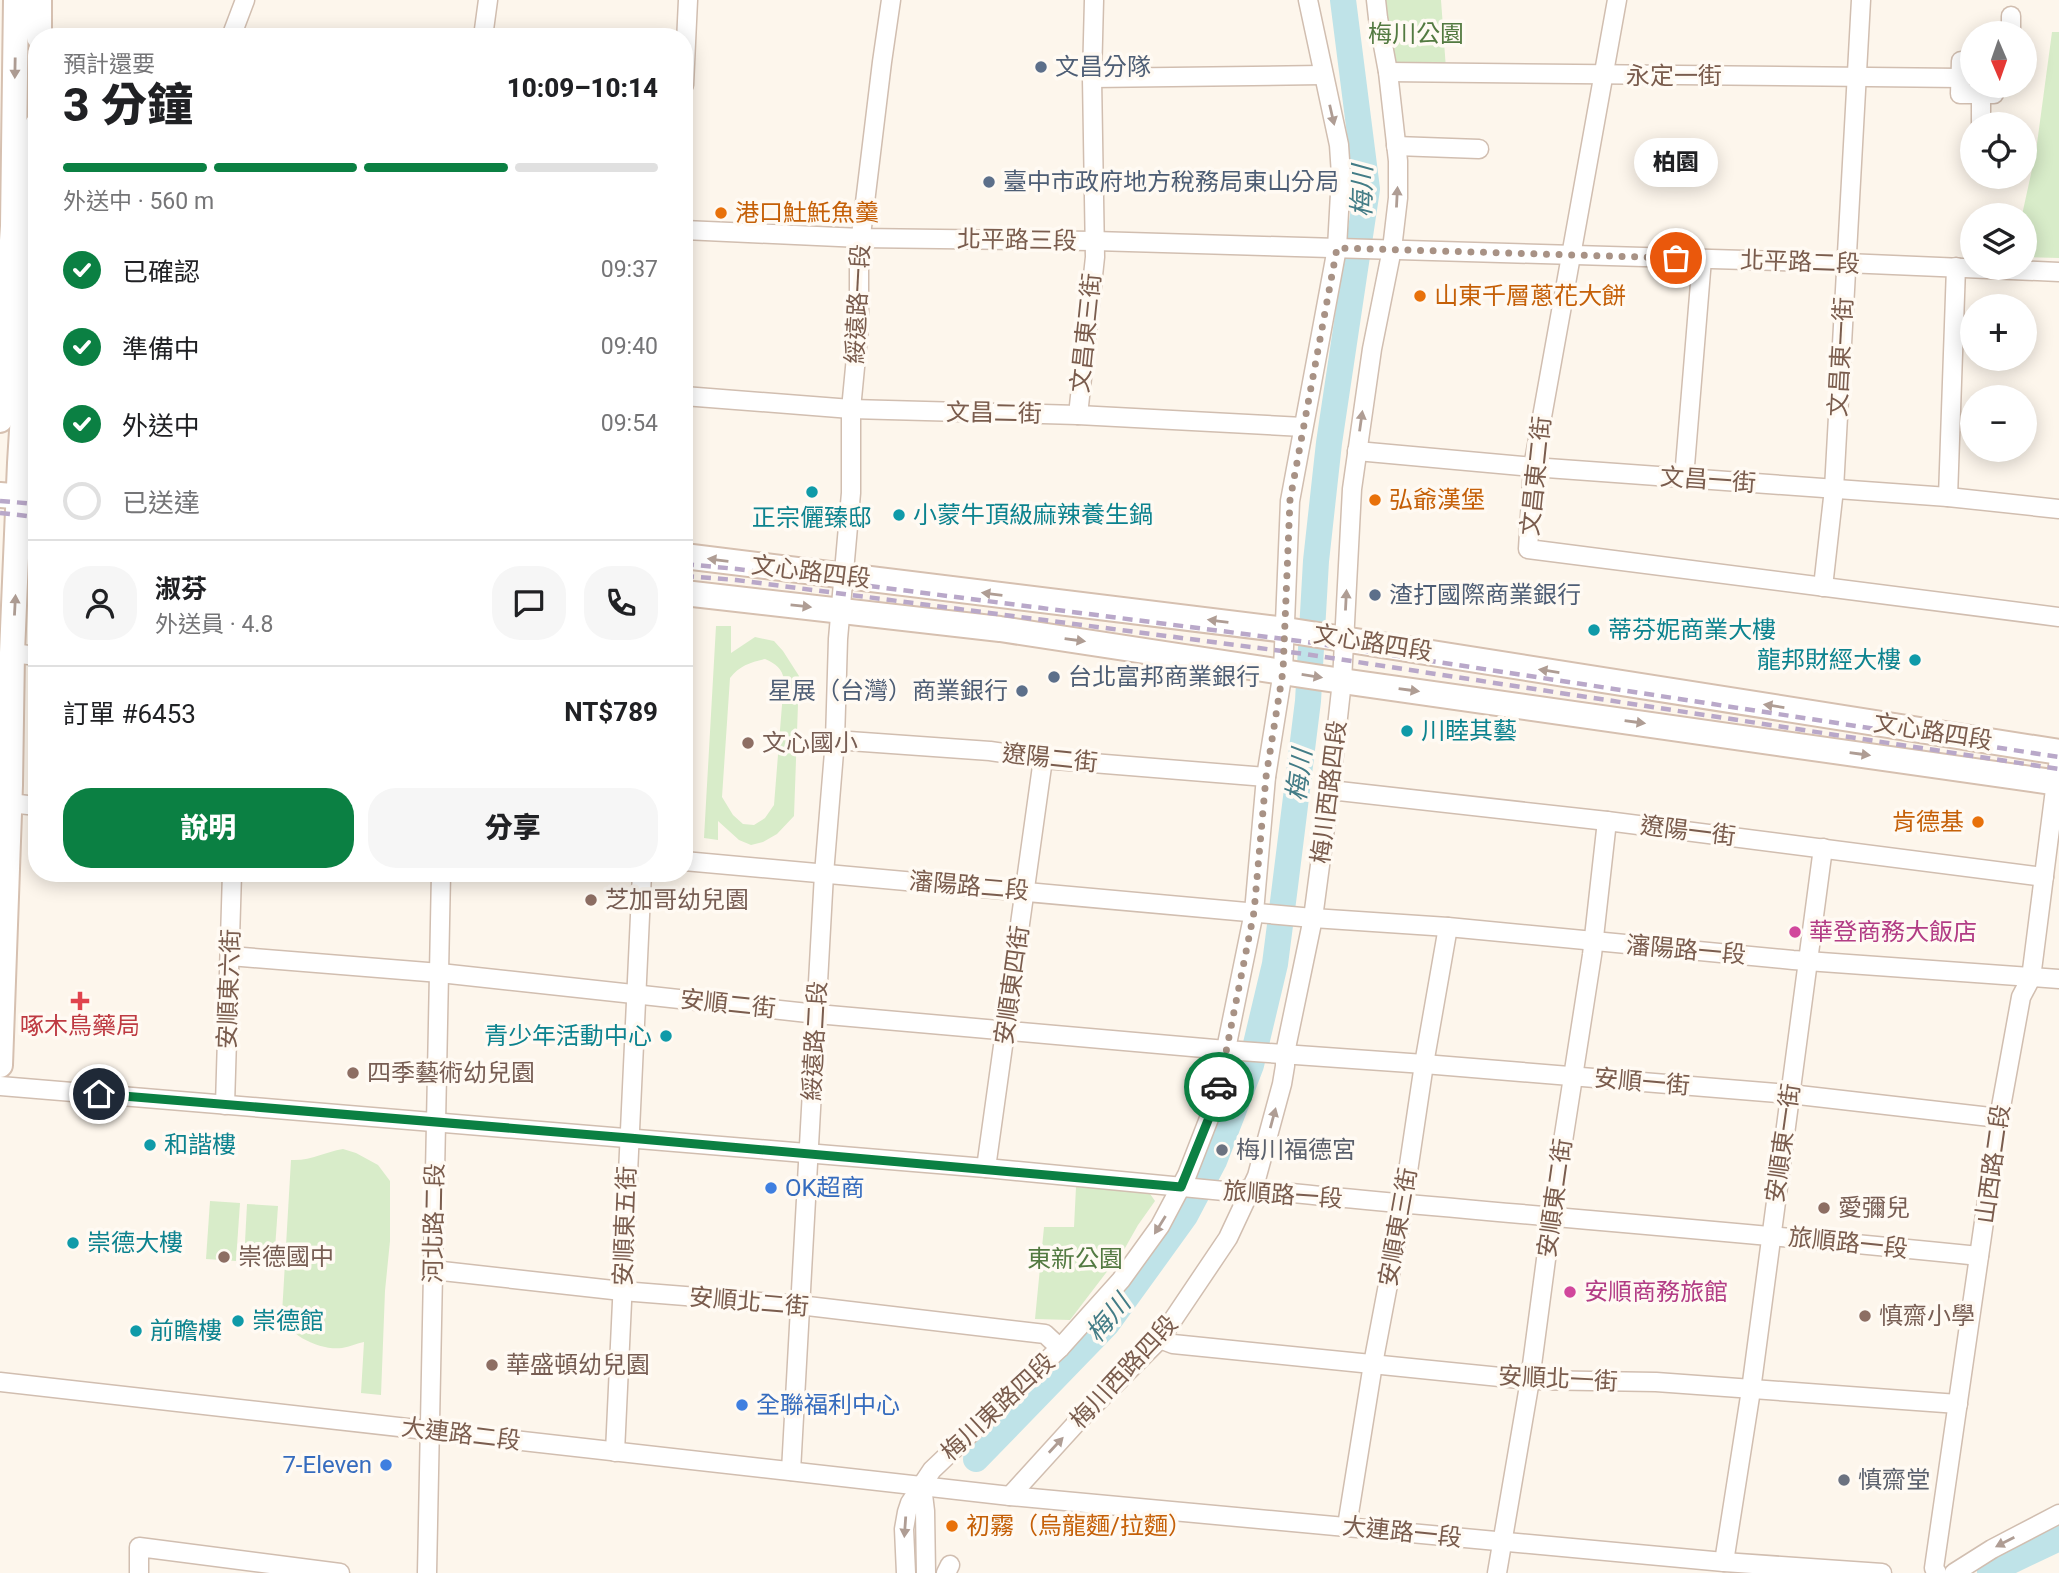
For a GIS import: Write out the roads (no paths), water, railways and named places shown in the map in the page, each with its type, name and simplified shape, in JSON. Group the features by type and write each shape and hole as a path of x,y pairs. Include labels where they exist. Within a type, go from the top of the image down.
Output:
{"main road":[{"path":"0,1065 5,803 24,654 18,532 26,350 16,0"},
{"path":"39,0 39,28"},
{"path":"0,420 13,226 22,202 28,171"},
{"name":"文心路四段","path":"693,557 1344,638 2059,752"},
{"name":"文心路四段","path":"693,594 1000,629 1342,681 2057,783"}],"street":[{"path":"234,28 245,0"},
{"path":"484,28 488,0"},
{"path":"687,28 688,0"},
{"name":"綏遠路一段","path":"841,610 850,493 851,409 859,326 861,238 891,0"},
{"name":"文昌東三街","path":"1078,415 1095,257 1092,78 1094,0"},
{"name":"梅川東路四段","path":"905,1573 904,1528 910,1503 932,1470 1060,1349 1129,1269 1187,1188 1215,1103 1254,912 1266,777 1283,671 1290,500 1303,427 1344,248 1339,145 1308,0"},
{"name":"梅川西路四段","path":"1010,1496 1080,1419 1160,1339 1176,1318 1228,1238 1257,1176 1282,1084 1285,1053 1313,918 1330,790 1342,681 1352,489 1372,349 1392,249 1398,198 1396,146 1388,72 1376,0"},
{"name":"文昌東二街","path":"1617,0 1532,467 1528,549 2059,617"},
{"name":"文昌東一街","path":"1823,587 1834,489 1861,0"},
{"name":"永定一街","path":"1388,72 1960,78"},
{"path":"1092,78 1322,75"},
{"path":"1396,146 1479,149"},
{"name":"北平路三段","path":"693,230 861,238 1372,249"},
{"name":"北平路二段","path":"1372,249 2059,272"},
{"path":"1684,478 1702,258"},
{"path":"1948,497 1956,268"},
{"name":"文昌二街","path":"693,397 851,409 1078,415 1303,427"},
{"name":"文昌一街","path":"1357,451 1532,467 1948,497 2059,509"},
{"name":"綏遠路二段","path":"791,1471 841,610"},
{"name":"遼陽二街","path":"835,740 990,751 1042,759 1266,777"},
{"name":"山西路二段","path":"1937,1573 1934,1568 1999,1118 2021,997 2031,978 2059,758"},
{"name":"安順東四街","path":"986,1168 1042,759"},
{"name":"遼陽一街","path":"1330,790 1607,821 2044,877"},
{"path":"5,803 28,805"},
{"name":"安順東二街","path":"1497,1573 1530,1380 1593,942 1607,821"},
{"name":"安順東一街","path":"1724,1562 1751,1390 1823,848"},
{"name":"瀋陽路二段","path":"693,862 1313,918"},
{"name":"安順東六街","path":"225,1105 232,882"},
{"name":"河北路二段","path":"427,1573 441,882"},
{"name":"安順東五街","path":"615,1452 641,882"},
{"name":"瀋陽路一段","path":"1313,918 1448,927 1808,961 2059,979"},
{"name":"安順東三街","path":"1347,1526 1448,927"},
{"name":"安順二街","path":"230,956 440,973 817,1014 1285,1053"},
{"name":"安順一街","path":"1285,1053 1790,1094 1999,1118"},
{"name":"旅順路一段","path":"0,1086 986,1168 1187,1188 1224,1191 1250,1189 1979,1256"},
{"name":"安順北二街","path":"433,1270 622,1291 799,1306 1045,1335 1060,1349"},
{"name":"安順北一街","path":"1160,1339 1173,1344 1530,1380 1656,1382 1958,1404"},
{"name":"大連路二段","path":"0,1382 922,1486"},
{"path":"922,1486 926,1573"},
{"name":"大連路一段","path":"922,1486 1502,1542 1882,1573"},
{"path":"1954,1573 1992,1549 2059,1514"},
{"path":"139,1573 139,1547 340,1573"}],"waterway":[{"name":"梅川","path":"976,1459 1107,1324 1185,1216 1214,1161 1251,1065 1275,964 1308,701 1316,561 1329,443 1367,189 1343,0"},
{"path":"1990,1571 2059,1538"}],"railway":[{"path":"0,501 28,503"},
{"path":"0,513 28,516"},
{"path":"693,565 1307,642 2059,757"},
{"path":"693,577 736,580 1305,654 2059,769"}],"place":[{"name":"文昌分隊","path":"1041,67"},
{"name":"臺中市政府地方稅務局東山分局","path":"989,182"},
{"name":"港口𩵚魠魚羹","path":"721,213"},
{"name":"柏園","path":"1676,258"},
{"name":"山東千層蔥花大餅","path":"1420,296"},
{"name":"正宗儷臻邸","path":"812,492"},
{"name":"弘爺漢堡","path":"1375,500"},
{"name":"小蒙牛頂級麻辣養生鍋","path":"899,515"},
{"name":"渣打國際商業銀行","path":"1375,595"},
{"name":"蒂芬妮商業大樓","path":"1594,630"},
{"name":"龍邦財經大樓","path":"1915,660"},
{"name":"台北富邦商業銀行","path":"1054,677"},
{"name":"星展（台灣）商業銀行","path":"1022,691"},
{"name":"川睦其藝","path":"1407,731"},
{"name":"文心國小","path":"748,743"},
{"name":"肯德基","path":"1978,822"},
{"name":"芝加哥幼兒園","path":"591,900"},
{"name":"華登商務大飯店","path":"1795,932"},
{"name":"啄木鳥藥局","path":"80,1001"},
{"name":"青少年活動中心","path":"666,1036"},
{"name":"四季藝術幼兒園","path":"353,1073"},
{"name":"和諧樓","path":"150,1145"},
{"name":"梅川福德宮","path":"1222,1150"},
{"name":"OK超商","path":"771,1188"},
{"name":"愛彌兒","path":"1824,1208"},
{"name":"崇德大樓","path":"73,1243"},
{"name":"崇德國中","path":"224,1257"},
{"name":"安順商務旅館","path":"1570,1292"},
{"name":"慎齋小學","path":"1865,1316"},
{"name":"崇德館","path":"238,1321"},
{"name":"前瞻樓","path":"136,1331"},
{"name":"華盛頓幼兒園","path":"492,1365"},
{"name":"全聯福利中心","path":"742,1405"},
{"name":"7-Eleven","path":"386,1465"},
{"name":"慎齋堂","path":"1844,1480"},
{"name":"初霧（烏龍麵/拉麵）","path":"952,1526"}],"park label":[{"name":"梅川公園","path":"1416,34"},
{"name":"東新公園","path":"1075,1259"}]}
